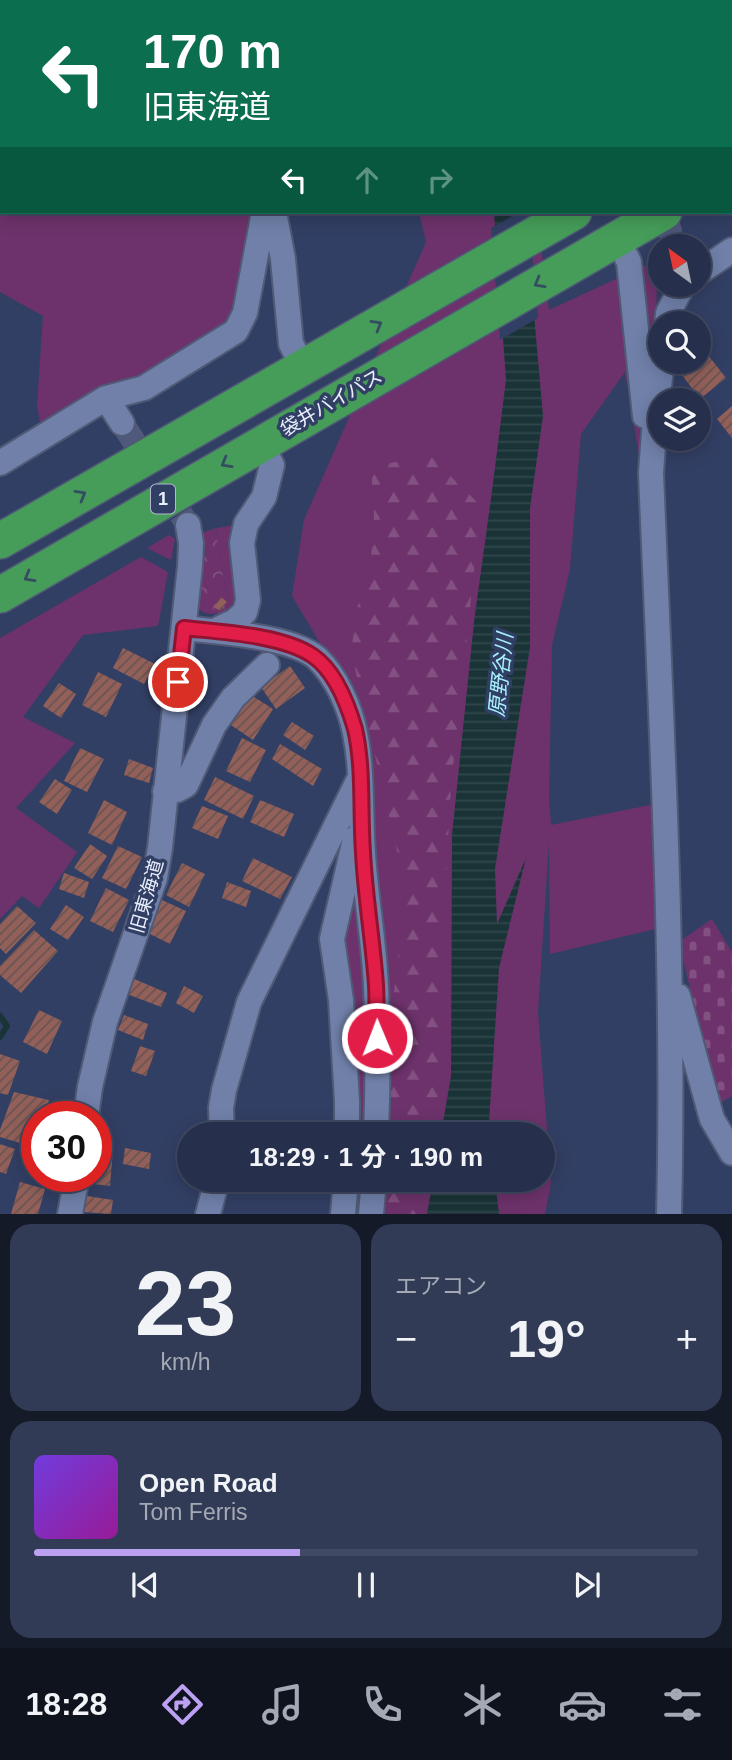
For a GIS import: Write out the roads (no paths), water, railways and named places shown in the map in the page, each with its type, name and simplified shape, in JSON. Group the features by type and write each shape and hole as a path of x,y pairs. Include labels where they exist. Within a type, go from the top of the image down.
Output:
{"highway":[{"name":"1","path":"0,541 571,214"},
{"name":"袋井バイパス","path":"0,595 660,214"}],"street":[{"path":"0,463 106,398 144,388 236,331 245,313 264,214"},
{"path":"274,214 283,259 291,344 311,363"},
{"path":"607,244 629,262 651,472 669,961 669,1214"},
{"path":"711,265 732,250"},
{"path":"651,472 660,374"},
{"path":"106,398 122,422"},
{"path":"214,631 235,621 246,612 248,600 243,553 244,533 246,524 264,497 272,465 260,443"},
{"name":"旧東海道","path":"88,1101 105,1022 155,878 184,628 191,543 188,525"},
{"path":"184,628 274,640 307,652 329,671 348,708 355,730 360,777 363,852 376,985 376,1122"},
{"path":"165,791 186,786 214,724 233,698 267,665"},
{"path":"222,1122 224,1090 249,1002 360,777"},
{"path":"347,1122 341,1000 332,939 361,811"},
{"path":"669,961 712,1119 732,1153"},
{"path":"70,1214 73,1192"},
{"path":"208,1214 214,1192"},
{"path":"343,1214 344,1192"},
{"path":"371,1214 373,1192"}],"water":[{"name":"原野谷川","path":"494,214 525,214 543,416 530,508 530,647 495,869 497,924 526,858 499,968 489,1122 443,1122 451,1076 452,835 474,622 506,380"},
{"path":"431,1192 496,1192 499,1214 427,1214"}],"waterway":[{"path":"0,1016 7,1026 0,1037"}],"tunnel":[{"path":"665,214 671,234"},
{"path":"122,423 188,525"}]}
